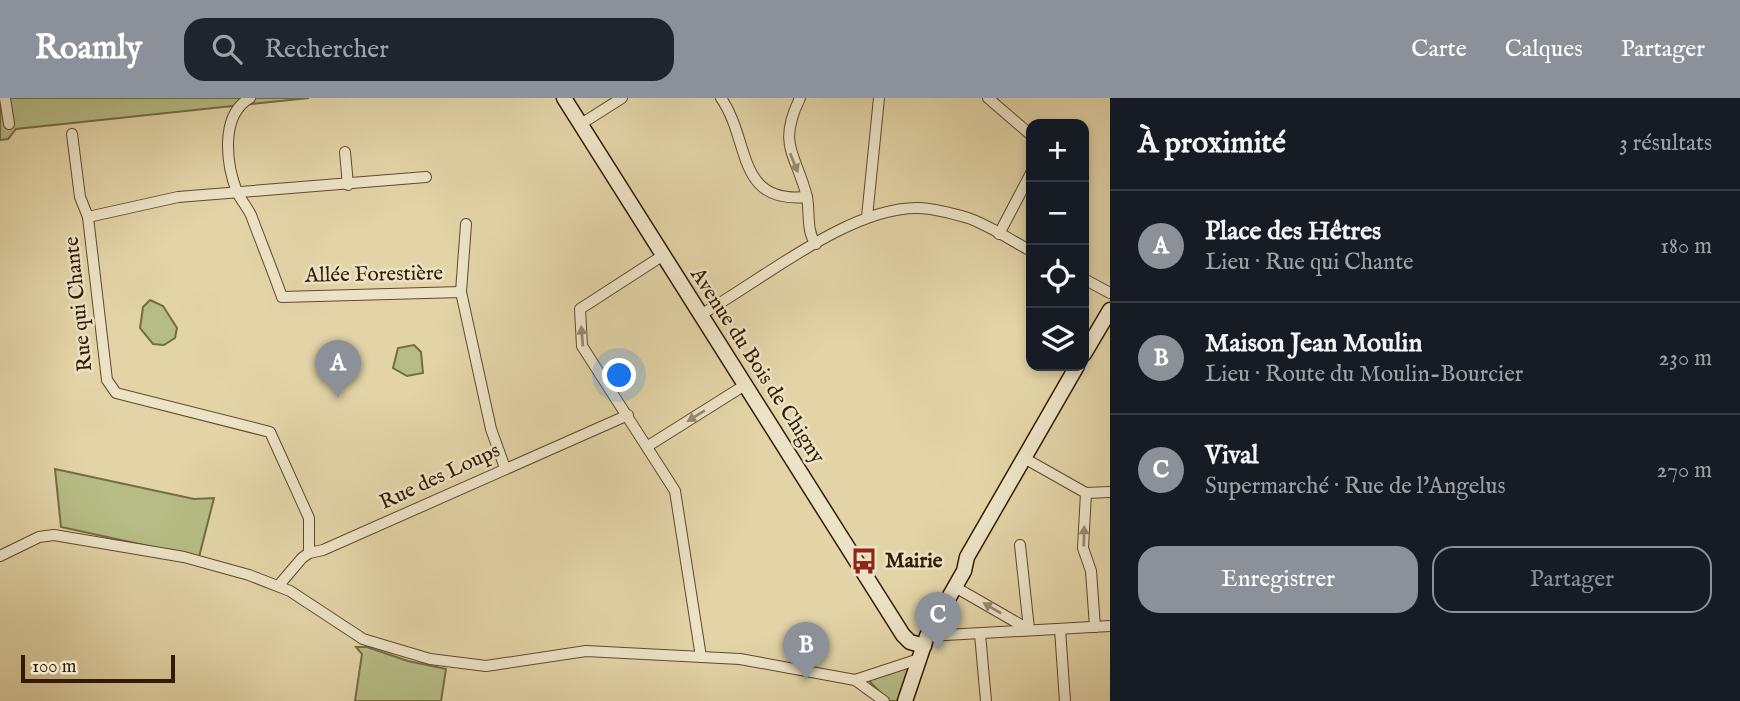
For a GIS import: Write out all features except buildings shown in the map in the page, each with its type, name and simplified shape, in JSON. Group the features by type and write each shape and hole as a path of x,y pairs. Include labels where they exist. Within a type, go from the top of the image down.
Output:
{"main road":[{"name":"Avenue du Bois de Chigny","path":"564,98 903,635 910,642 923,647"},
{"path":"1089,346 1110,310"},
{"path":"905,701 923,647 967,558 1074,371"}],"street":[{"path":"5,98 9,124"},
{"name":"Allée Forestière","path":"250,98 239,104 228,125 231,164 238,193 248,208 282,296 461,292 491,429 505,468"},
{"path":"581,124 622,98"},
{"path":"721,98 738,132 745,162 765,190 783,200 807,198"},
{"path":"800,98 789,127 789,152 807,198 811,238 816,244"},
{"path":"867,217 879,98"},
{"path":"988,98 1026,131"},
{"path":"72,134 80,197 88,217"},
{"path":"345,152 348,185"},
{"name":"Rue qui Chante","path":"309,552 309,518 270,432 116,394 107,380 88,217 178,197 426,177"},
{"path":"999,234 1026,182"},
{"path":"700,315 816,244 867,217 918,208 968,218 1026,248"},
{"path":"461,292 466,224"},
{"path":"662,256 580,309 582,345 676,491 701,657"},
{"path":"1089,282 1110,293"},
{"path":"648,446 745,386"},
{"name":"Rue des Loups","path":"309,552 323,550 420,509 505,468 628,415"},
{"path":"1024,458 1086,493 1110,492"},
{"path":"1086,493 1083,548 1091,571 1095,627"},
{"path":"0,556 39,537 54,534 204,562 279,585 363,639 395,651 443,662 486,666 586,651 740,659 855,680 884,701"},
{"path":"1020,545 1029,629"},
{"path":"279,585 309,552"},
{"path":"955,587 1029,629"},
{"path":"855,680 923,647 980,634 1110,626"},
{"path":"1060,629 1065,701"},
{"path":"980,634 986,701"}],"green space":[{"path":"0,98 309,98 16,129 8,139 0,140"},
{"path":"150,300 163,306 177,328 175,338 164,345 153,344 140,328 143,307"},
{"path":"414,345 421,352 423,373 407,376 393,368 398,348"},
{"path":"55,469 194,499 214,498 199,557 61,527"},
{"path":"356,647 367,647 408,661 446,669 441,701 355,701 362,654"},
{"path":"910,665 902,701 889,701 870,682 871,679"}],"place":[{"name":"Place des Hêtres","path":"338,398"},
{"name":"Mairie","path":"864,561"},
{"name":"Vival","path":"938,650"},
{"name":"Maison Jean Moulin","path":"806,680"}]}
